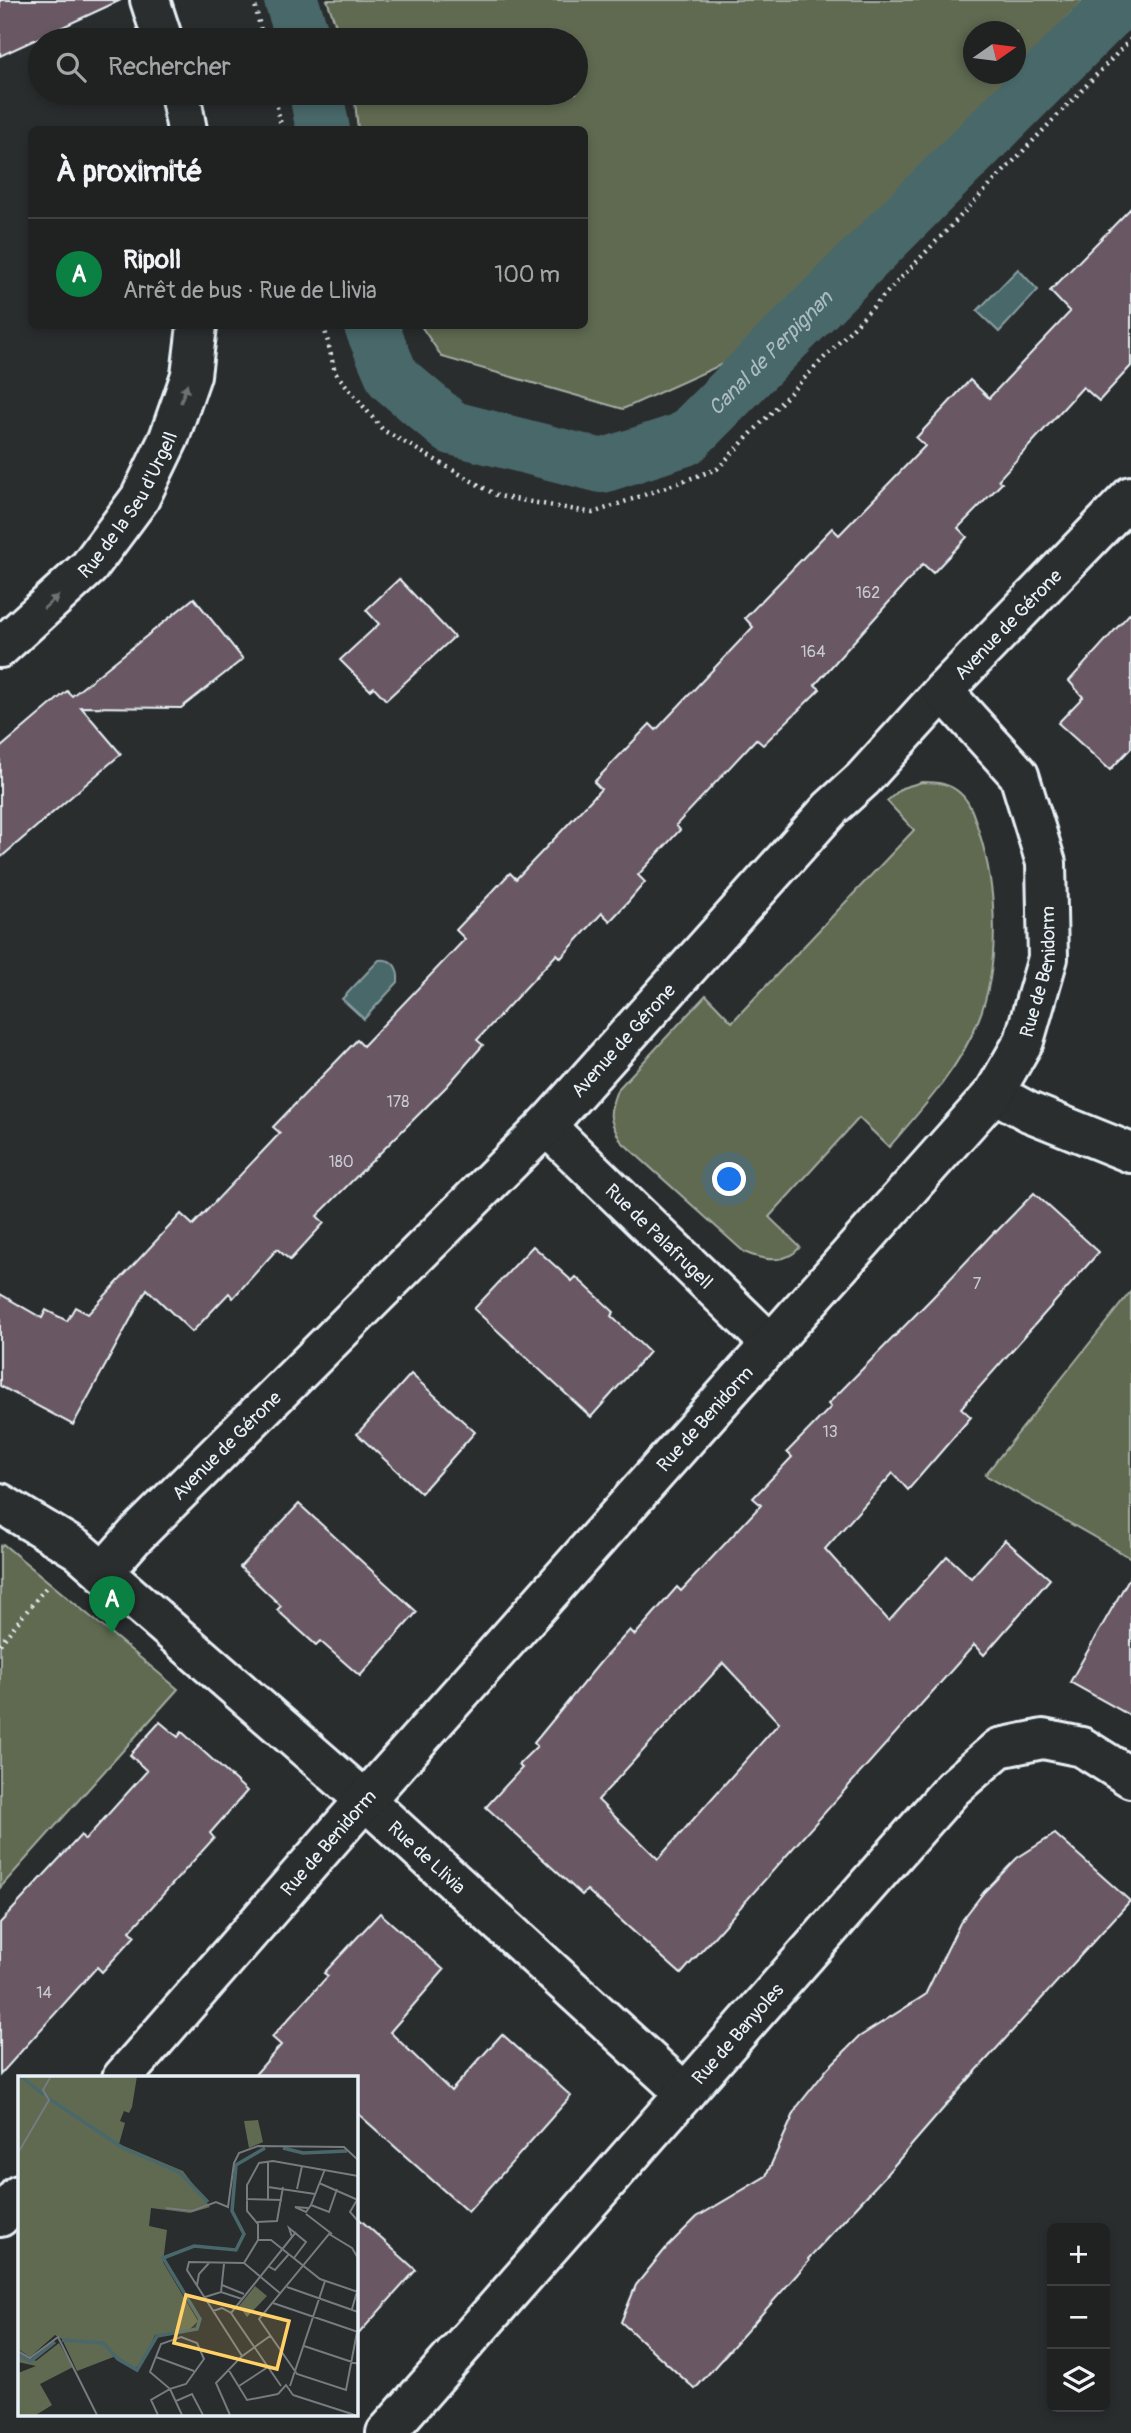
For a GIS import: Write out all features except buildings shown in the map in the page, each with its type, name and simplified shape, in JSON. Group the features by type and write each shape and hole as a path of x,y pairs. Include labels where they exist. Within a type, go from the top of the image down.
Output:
{"street":[{"path":"150,0 159,28"},
{"path":"182,105 186,126"},
{"name":"Rue de la Seu d'Urgell","path":"0,648 89,567 141,498 169,438 191,374 197,329"},
{"name":"Avenue de Gérone","path":"90,1561 128,1543 546,1126 831,808 863,779 943,691 1131,496"},
{"name":"Rue de Benidorm","path":"124,2076 365,1800 994,1093 1024,1041 1048,958 1046,863 1019,775 943,691"},
{"path":"994,1093 1029,1112 1131,1153"},
{"name":"Rue de Palafrugell","path":"546,1126 772,1345"},
{"name":"Rue de Llivia","path":"0,1503 90,1561 365,1800 685,2093"},
{"name":"Rue de Banyoles","path":"386,2433 953,1788 999,1748 1043,1739 1082,1747 1131,1778"},
{"path":"0,2217 18,2196"}],"path":[{"path":"254,0 260,28"},
{"path":"325,329 335,372 383,430 498,496 593,513 718,469 1131,39"},
{"path":"277,105 281,126"},
{"path":"0,1644 90,1561"}],"green space":[{"path":"327,0 1084,0 1026,61 1026,21 963,21 963,84 1003,84 745,354 623,409 442,357 423,329 588,329 588,126 358,126 355,105 588,105 588,28 337,28"},
{"path":"922,782 948,785 964,798 974,817 985,854 993,902 993,951 990,976 978,1021 950,1072 889,1147 859,1118 769,1217 800,1247 781,1259 751,1255 744,1252 621,1141 611,1116 614,1098 617,1090 706,995 732,1022 914,830 887,801 902,788"},
{"path":"1131,1291 1131,1558 985,1475"},
{"path":"3,1544 178,1689 0,1888 0,1547"}],"water":[{"path":"1018,269 1038,290 999,332 977,311"},
{"path":"379,960 394,965 398,982 364,1019 342,999"}],"waterway":[{"name":"Canal de Perpignan","path":"291,0 300,28"},
{"name":"Canal de Perpignan","path":"372,329 393,378 452,428 602,466 685,439 1121,0"},
{"name":"Canal de Perpignan","path":"318,105 322,126"}],"place":[{"name":"Ripoll","path":"112,1634"}]}
